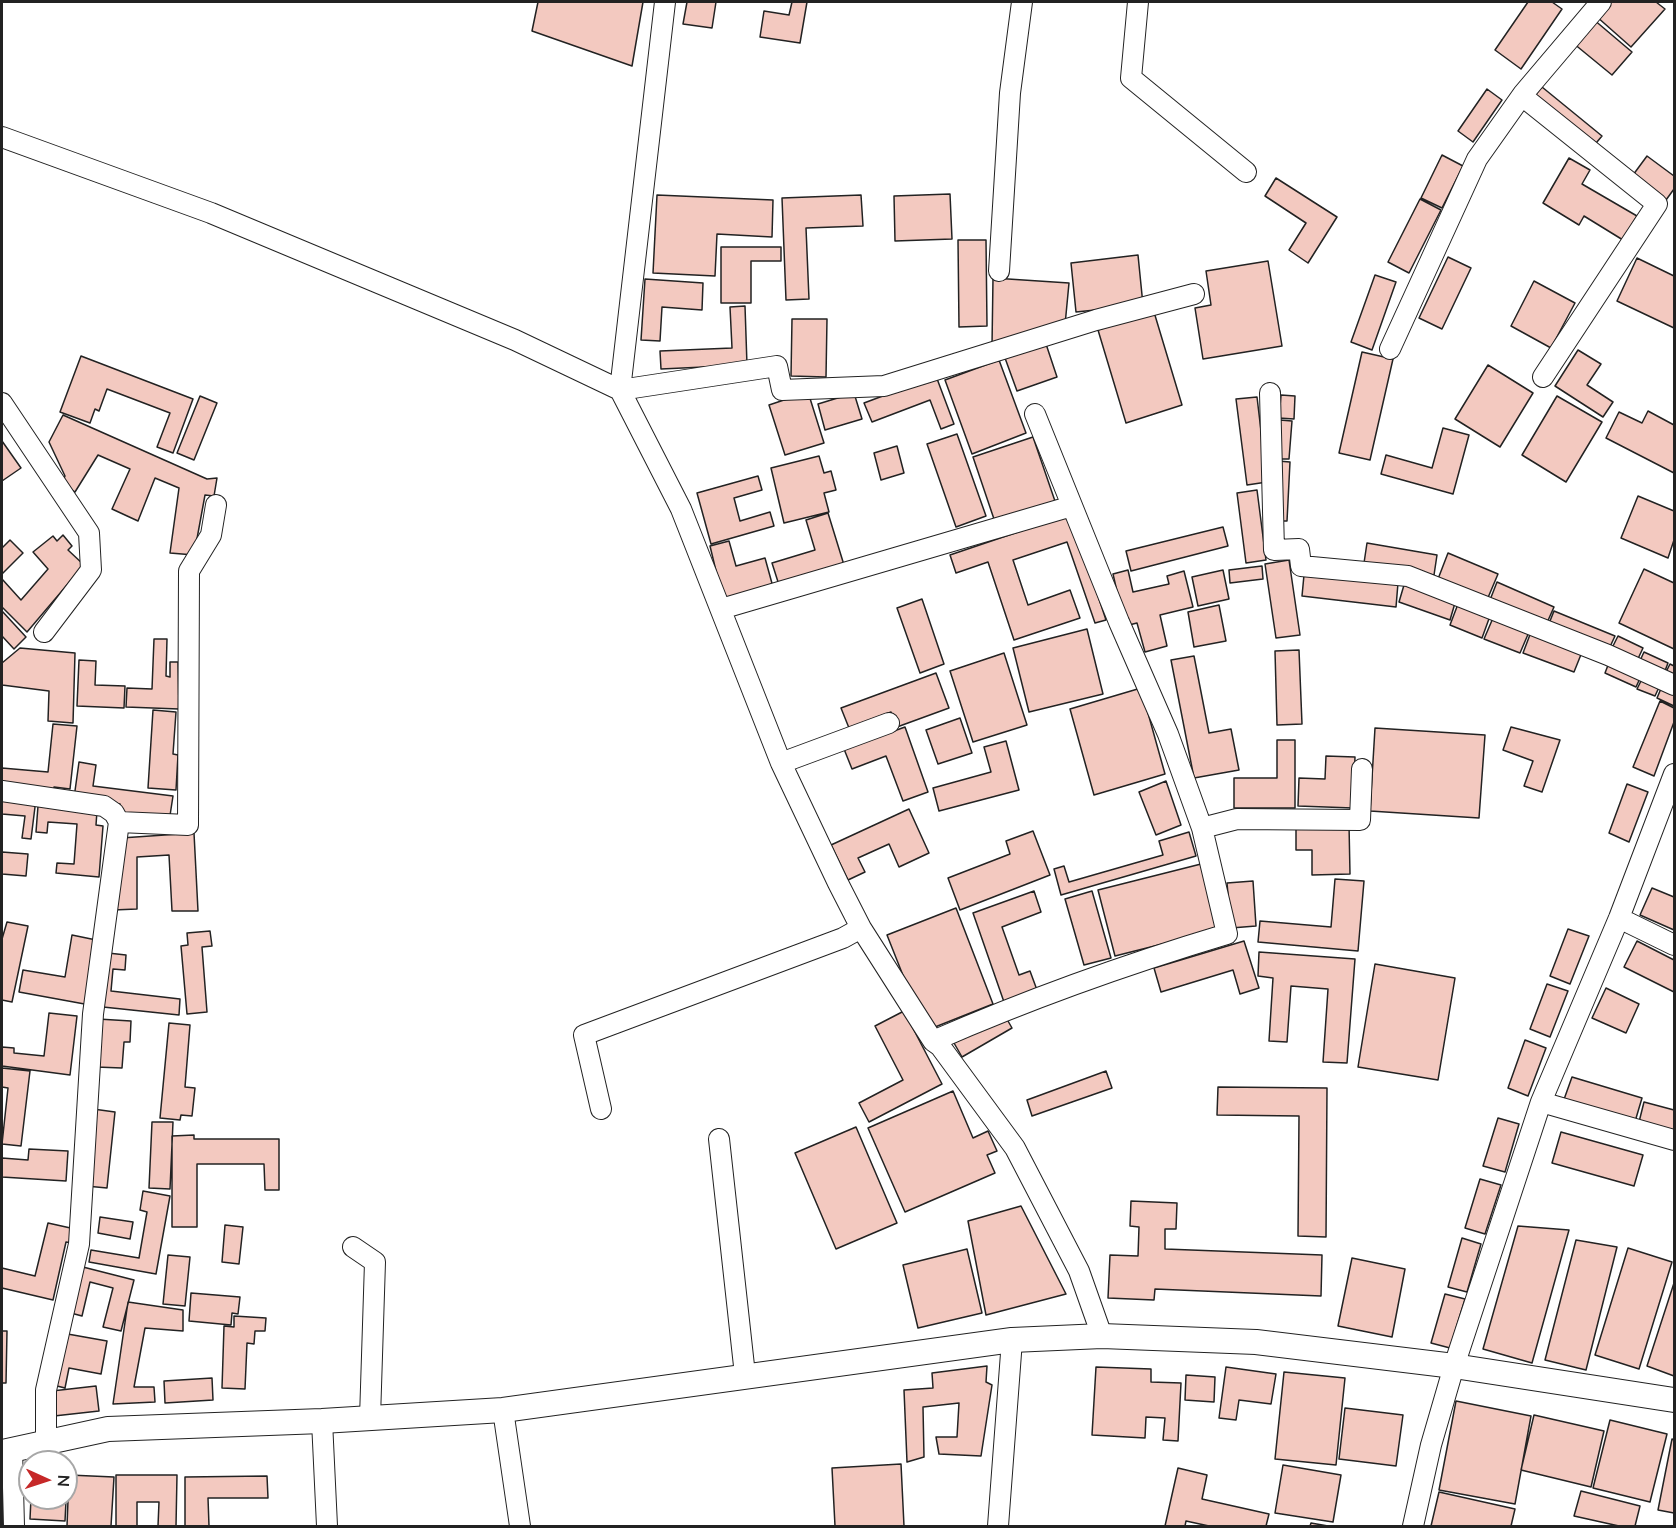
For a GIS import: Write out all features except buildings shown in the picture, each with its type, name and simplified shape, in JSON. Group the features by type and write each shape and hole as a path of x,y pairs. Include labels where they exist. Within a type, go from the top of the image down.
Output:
{"main road":[{"path":"7,1450 108,1429 322,1421 503,1410 1012,1340 1102,1336 1256,1342 1454,1366 1674,1400"}],"street":[{"path":"665,2 620,390 681,509 782,763 861,928 933,1041 940,1046 1015,1148 1079,1271 1102,1336"},
{"path":"999,271 1010,93 1022,2"},
{"path":"1138,2 1131,78 1246,172"},
{"path":"1390,349 1477,159 1522,96 1601,2"},
{"path":"1522,96 1657,204 1543,377"},
{"path":"2,136 211,213 515,340 620,390 777,366 782,390 884,386 1096,320 1194,294"},
{"path":"1270,393 1274,550 1299,549 1301,566 1408,576 1608,655 1674,685"},
{"path":"2,403 89,533 91,570 44,632"},
{"path":"933,1041 1005,1009 1143,959 1227,934 1202,828 1168,734 1035,414"},
{"path":"119,822 188,825 189,571 211,535 216,505"},
{"path":"721,609 1072,506"},
{"path":"782,763 889,723"},
{"path":"1202,828 1237,819 1360,819 1362,769"},
{"path":"1413,1527 1431,1445 1454,1366 1541,1102 1619,918 1674,774"},
{"path":"2,791 104,806 114,813 119,822 93,1014 80,1244 46,1390 46,1443"},
{"path":"1619,918 1674,945"},
{"path":"601,1109 584,1035 843,938 861,928"},
{"path":"1541,1102 1674,1140"},
{"path":"719,1139 745,1376"},
{"path":"352,1247 375,1262 370,1418"},
{"path":"998,1527 1012,1340"},
{"path":"503,1410 520,1527"},
{"path":"322,1421 327,1527"},
{"path":"7,1450 14,1527"}]}
